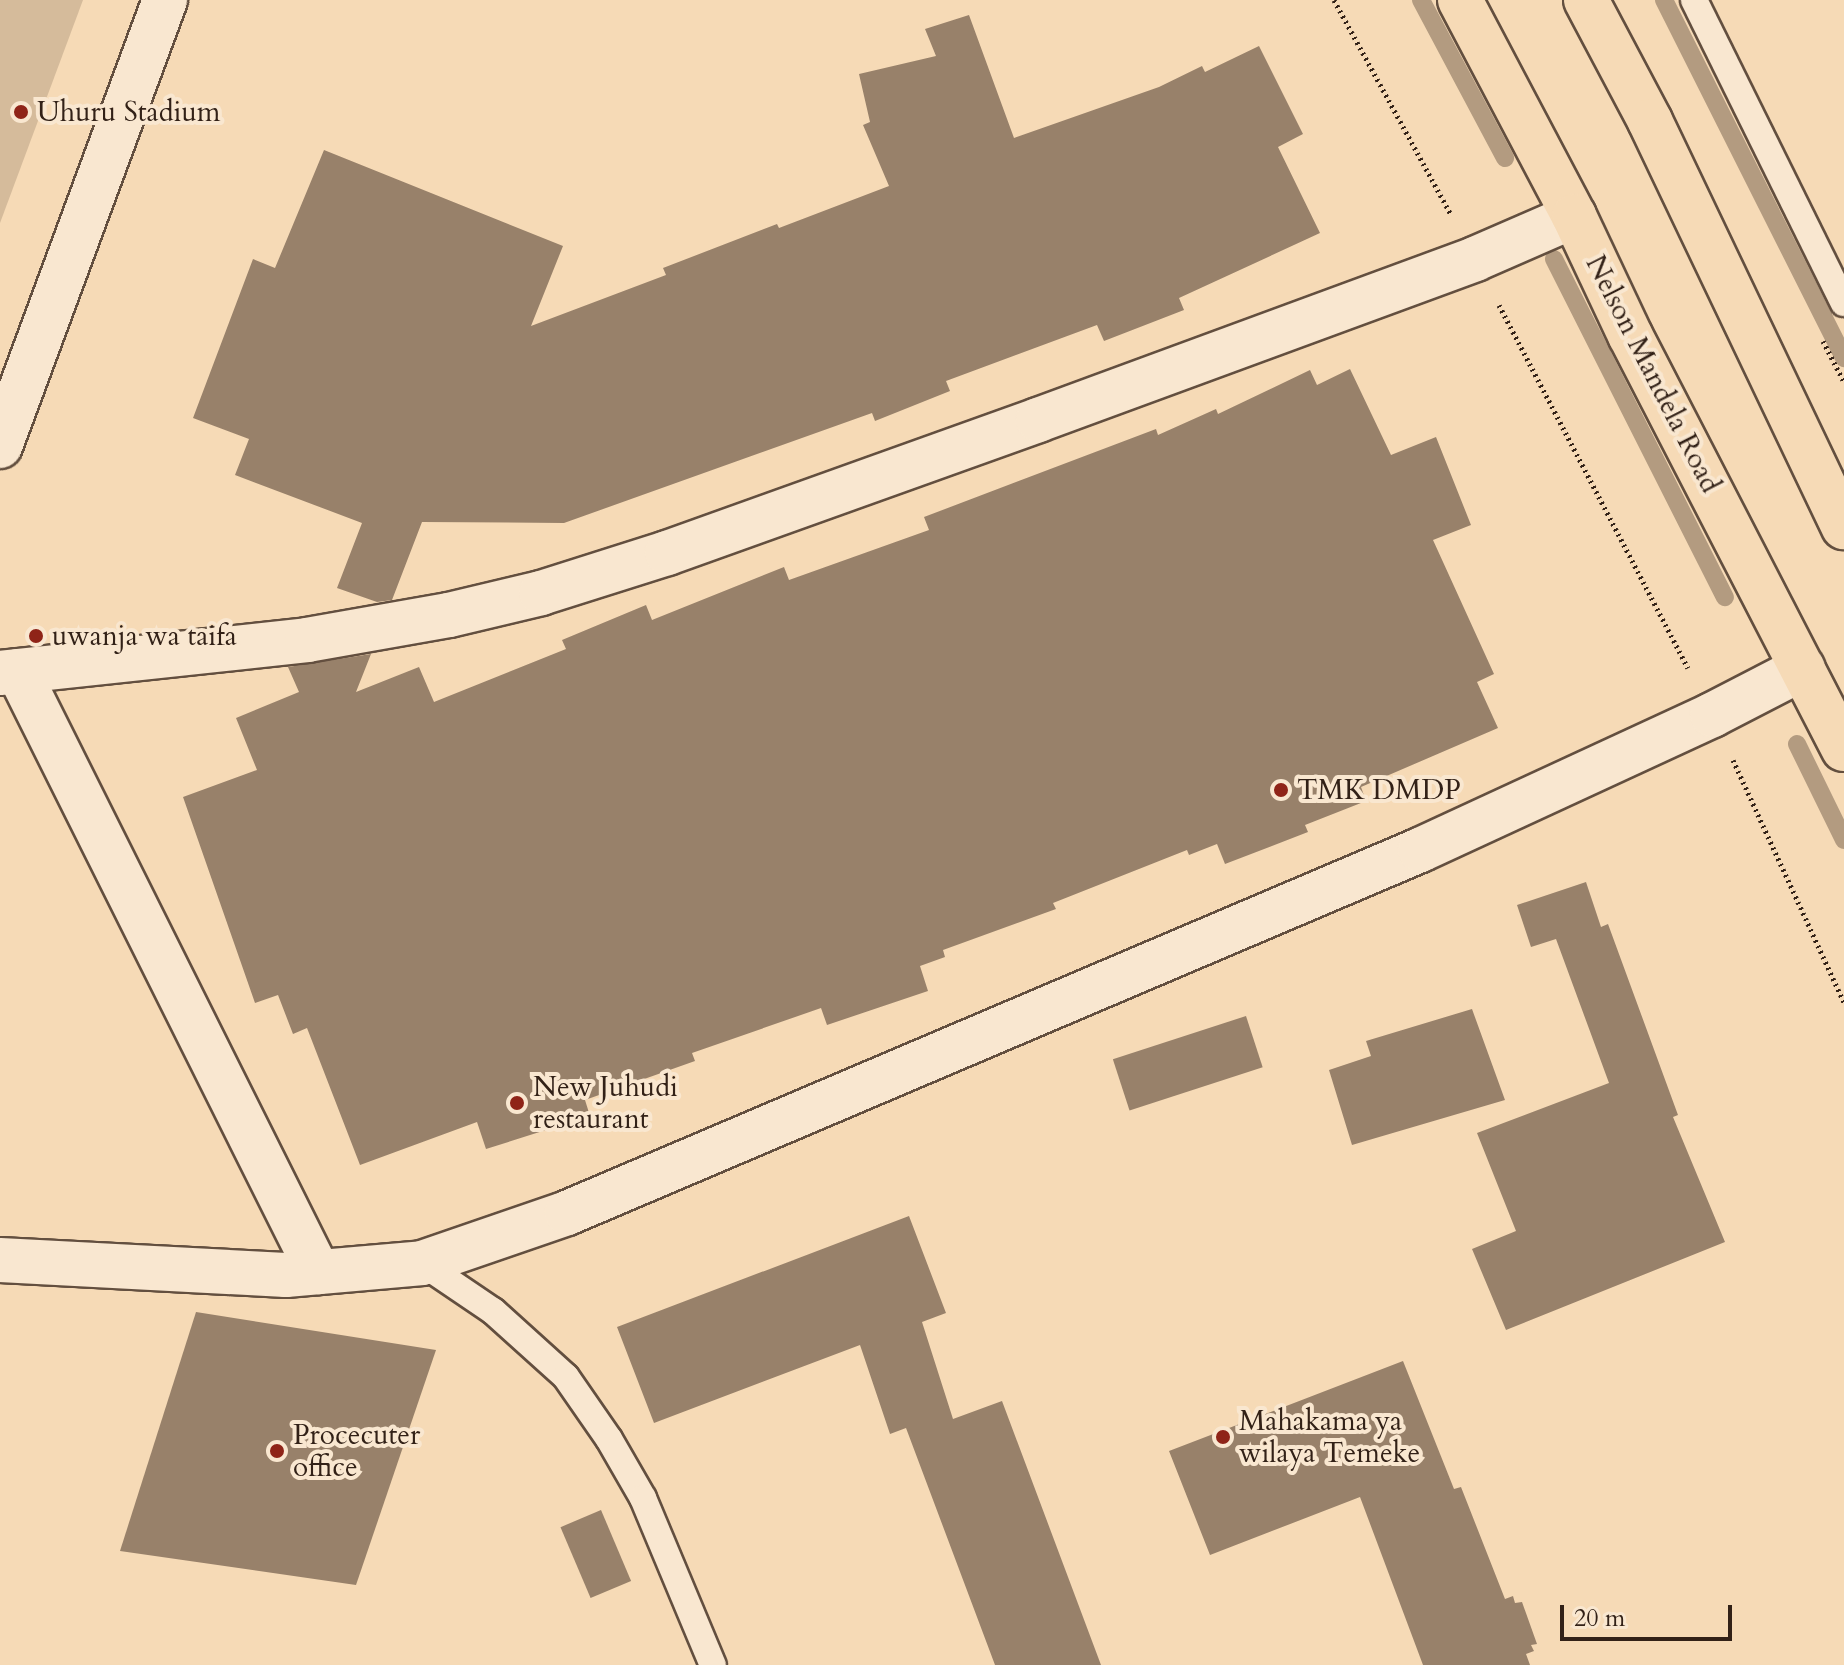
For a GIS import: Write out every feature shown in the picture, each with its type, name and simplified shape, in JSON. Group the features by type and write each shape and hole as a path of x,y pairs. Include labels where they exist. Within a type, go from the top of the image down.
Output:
{"main road":[{"name":"Nelson Mandela Road","path":"1460,0 1574,216 1630,335 1844,749"},
{"path":"1586,0 1650,121 1844,527"}],"street":[{"path":"0,446 165,0"},
{"path":"318,1272 9,672 307,640 449,615 541,593 667,553 949,452 1475,259 1574,216"},
{"path":"0,1260 286,1275 422,1263 567,1213 1420,850 1712,715 1803,668"}],"lane":[{"path":"1694,0 1844,303"},
{"path":"422,1263 493,1311 566,1377 609,1439 643,1498 713,1665"}],"path":[{"path":"1334,0 1475,259 1712,715 1844,1003"}],"shaded area":[{"name":"Uhuru Stadium","path":"0,0 83,0 0,223"}],"building":[{"path":"969,15 1014,138 1159,87 1202,66 1205,72 1259,46 1303,134 1278,147 1320,233 1179,298 1184,310 1104,341 1097,325 946,381 950,391 875,421 872,413 564,523 422,522 392,600 377,602 337,588 362,523 235,475 249,439 193,418 253,259 275,268 324,150 563,246 531,326 666,275 663,268 777,224 779,228 889,186 863,125 870,122 859,74 936,56 925,29"},
{"path":"1350,369 1391,455 1436,437 1471,525 1433,540 1494,674 1477,682 1498,728 1361,787 1366,801 1305,825 1308,832 1225,864 1217,844 1189,855 1187,850 1053,903 1056,909 943,950 945,957 920,966 928,991 827,1025 821,1008 692,1053 695,1061 585,1100 590,1116 486,1149 477,1122 360,1165 307,1028 293,1034 278,995 255,1003 183,797 257,770 236,718 299,692 288,667 371,654 356,692 419,667 434,702 566,649 562,640 646,605 652,620 784,567 789,580 929,530 924,517 1156,429 1158,435 1216,409 1218,414 1310,370 1317,385"},
{"path":"1586,882 1601,927 1608,924 1678,1115 1673,1117 1725,1242 1506,1330 1472,1249 1516,1231 1477,1133 1609,1083 1556,939 1531,947 1517,905"},
{"path":"1472,1009 1505,1100 1352,1145 1329,1070 1371,1056 1366,1041"},
{"path":"1246,1016 1263,1067 1130,1111 1113,1059"},
{"path":"909,1216 946,1313 922,1322 953,1419 1002,1401 1101,1665 995,1665 906,1428 890,1434 860,1345 654,1423 617,1327"},
{"name":"Procecuter office","path":"196,1312 436,1350 356,1585 120,1551"},
{"path":"1403,1361 1454,1489 1461,1487 1505,1599 1513,1596 1515,1603 1522,1602 1537,1644 1531,1645 1534,1651 1526,1654 1530,1665 1423,1665 1360,1497 1210,1555 1169,1451"},
{"path":"601,1510 631,1581 591,1598 560,1527"}],"waterway":[{"path":"1421,0 1505,158"},
{"path":"1664,0 1844,358"},
{"path":"1554,259 1725,597"},
{"path":"1797,744 1844,840"}],"place":[{"name":"Uhuru Stadium","path":"21,112"},
{"name":"uwanja wa taifa","path":"36,636"},
{"name":"TMK DMDP","path":"1281,790"},
{"name":"New Juhudi restaurant","path":"517,1103"},
{"name":"Mahakama ya wilaya Temeke","path":"1223,1437"},
{"name":"Procecuter office","path":"277,1451"}]}
